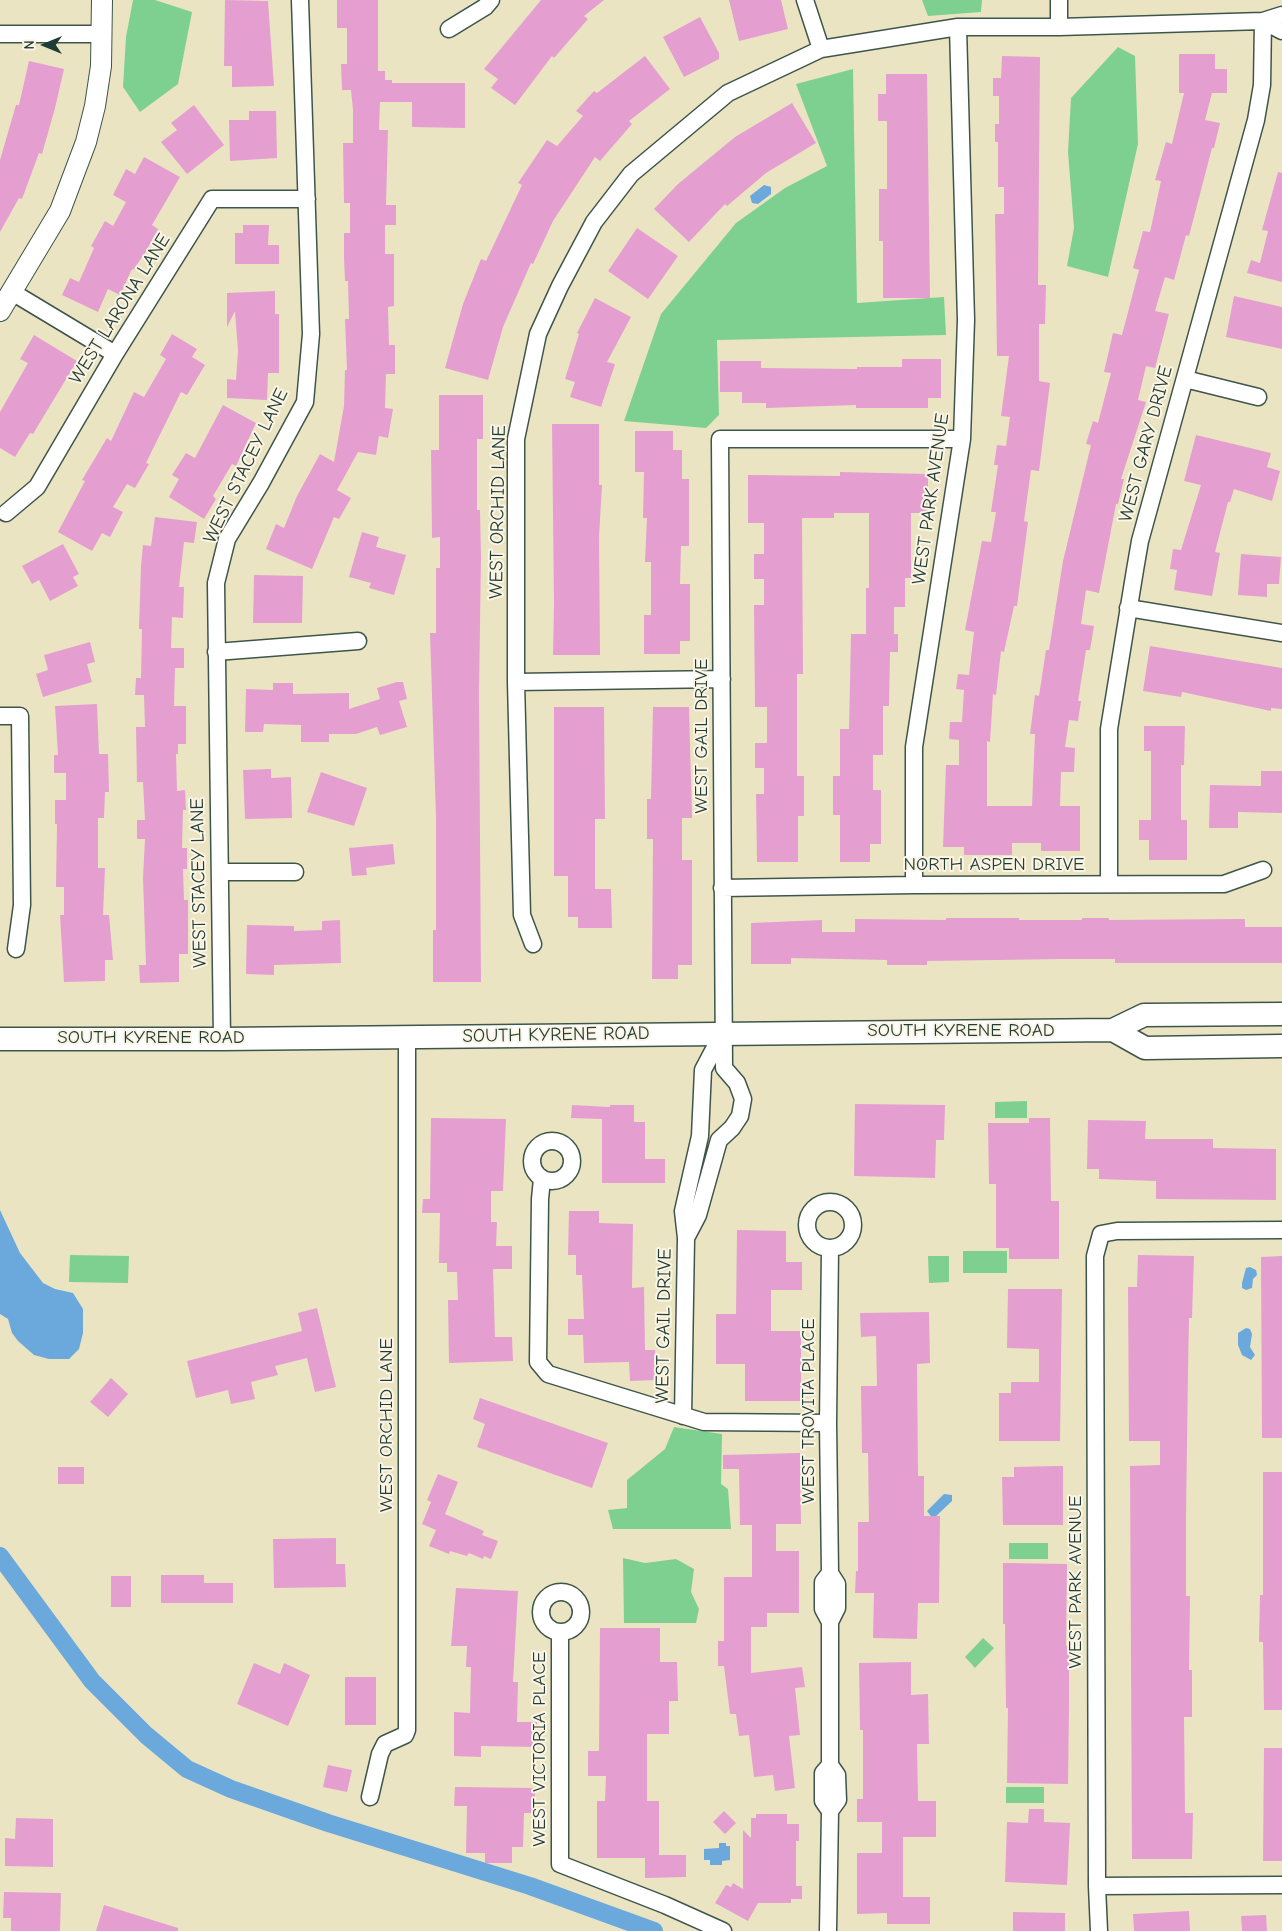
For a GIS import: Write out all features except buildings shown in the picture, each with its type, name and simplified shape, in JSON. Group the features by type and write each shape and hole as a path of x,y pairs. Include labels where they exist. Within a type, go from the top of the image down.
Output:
{"main road":[{"name":"SOUTH KYRENE ROAD","path":"0,1039 222,1039 723,1032 1113,1030 1144,1015 1282,1014"},
{"name":"SOUTH KYRENE ROAD","path":"1113,1030 1145,1048 1282,1046"}],"street":[{"path":"0,311 60,211 73,179 95,106 101,66 102,0"},
{"name":"WEST STACEY LANE","path":"222,1039 216,583 227,539 261,484 305,402 311,334 300,0"},
{"path":"449,29 485,7 491,0"},
{"path":"805,0 821,49"},
{"path":"1058,0 1059,27"},
{"path":"1263,22 1282,15"},
{"path":"1263,22 1282,31"},
{"name":"WEST ORCHID LANE","path":"533,944 522,915 516,682 516,439 538,334 560,286 594,222 631,174 728,93 821,49 958,27 1059,27 1263,22"},
{"name":"WEST GARY DRIVE","path":"1108,884 1108,730 1140,541 1256,120 1262,85 1263,22"},
{"name":"WEST PARK AVENUE","path":"914,884 914,747 962,439 966,320 958,27"},
{"path":"0,34 102,34"},
{"name":"WEST LARONA LANE","path":"6,513 38,487 115,354 212,199 307,199"},
{"path":"12,292 115,354"},
{"path":"1185,379 1258,397"},
{"name":"WEST GAIL DRIVE","path":"686,1238 698,1215 719,1140 732,1128 740,1116 743,1099 737,1083 724,1068 720,439 962,439"},
{"path":"1128,608 1282,633"},
{"path":"216,652 358,641"},
{"path":"516,682 722,679"},
{"path":"0,716 20,716 22,905 16,949"},
{"name":"NORTH ASPEN DRIVE","path":"722,888 914,884 1224,884 1264,870"},
{"path":"220,872 295,872"},
{"name":"WEST GAIL DRIVE","path":"683,1416 686,1238 683,1211 700,1136 704,1070 723,1032"},
{"name":"WEST ORCHID LANE","path":"370,1797 380,1754 385,1744 405,1735 408,1730 408,1036"},
{"path":"542,1179 540,1199 538,1362 548,1374 704,1422 725,1424 828,1424"},
{"name":"WEST PARK AVENUE","path":"1100,1931 1097,1886 1095,1256 1101,1234 1116,1231 1282,1230"},
{"name":"WEST TROVITA PLACE","path":"828,1931 830,1811 823,1801 823,1773 830,1765 830,1622 837,1608 837,1584 830,1574 828,1424 830,1248"},
{"name":"WEST VICTORIA PLACE","path":"560,1633 560,1864 665,1905 723,1931"},
{"path":"1097,1886 1282,1884"}],"green space":[{"path":"133,0 155,0 192,12 178,84 140,112 123,87 126,37"},
{"path":"922,0 982,0 981,12 928,16"},
{"path":"1118,47 1135,56 1138,144 1108,277 1067,266 1074,228 1068,152 1071,98"},
{"path":"853,69 857,303 944,297 946,335 717,340 719,415 706,428 624,421 661,314 736,223 785,188 827,166 796,84"},
{"path":"1027,1101 1027,1118 995,1118 995,1102"},
{"path":"963,1251 1007,1251 1007,1273 963,1273"},
{"path":"70,1255 129,1256 128,1283 69,1282"},
{"path":"928,1256 949,1256 949,1282 929,1283"},
{"path":"674,1427 722,1434 721,1484 728,1489 731,1529 613,1529 608,1510 627,1508 627,1480 665,1449"},
{"path":"1009,1543 1048,1543 1048,1559 1009,1559"},
{"path":"623,1558 645,1563 676,1559 694,1569 691,1592 699,1609 696,1623 624,1623"},
{"path":"983,1638 994,1648 975,1668 965,1657"},
{"path":"1006,1787 1044,1787 1044,1803 1006,1803"}],"water":[{"path":"764,185 771,187 771,194 758,204 752,203 750,196"},
{"path":"0,1210 20,1253 43,1283 55,1289 73,1293 83,1309 83,1333 79,1349 69,1359 49,1359 34,1355 18,1341 12,1333 8,1319 0,1314"},
{"path":"1250,1267 1256,1270 1257,1275 1253,1279 1252,1288 1246,1290 1242,1288 1242,1283 1246,1268"},
{"path":"1246,1328 1250,1329 1252,1334 1250,1347 1255,1355 1251,1360 1242,1355 1238,1345 1238,1333"},
{"path":"944,1494 952,1495 952,1501 933,1519 927,1511"},
{"path":"719,1843 726,1843 726,1846 730,1846 730,1860 722,1861 722,1865 710,1865 710,1860 704,1860 704,1849 719,1848"}],"waterway":[{"path":"0,1556 92,1681 146,1735 187,1769 231,1789 328,1823 530,1886 654,1931"}]}
